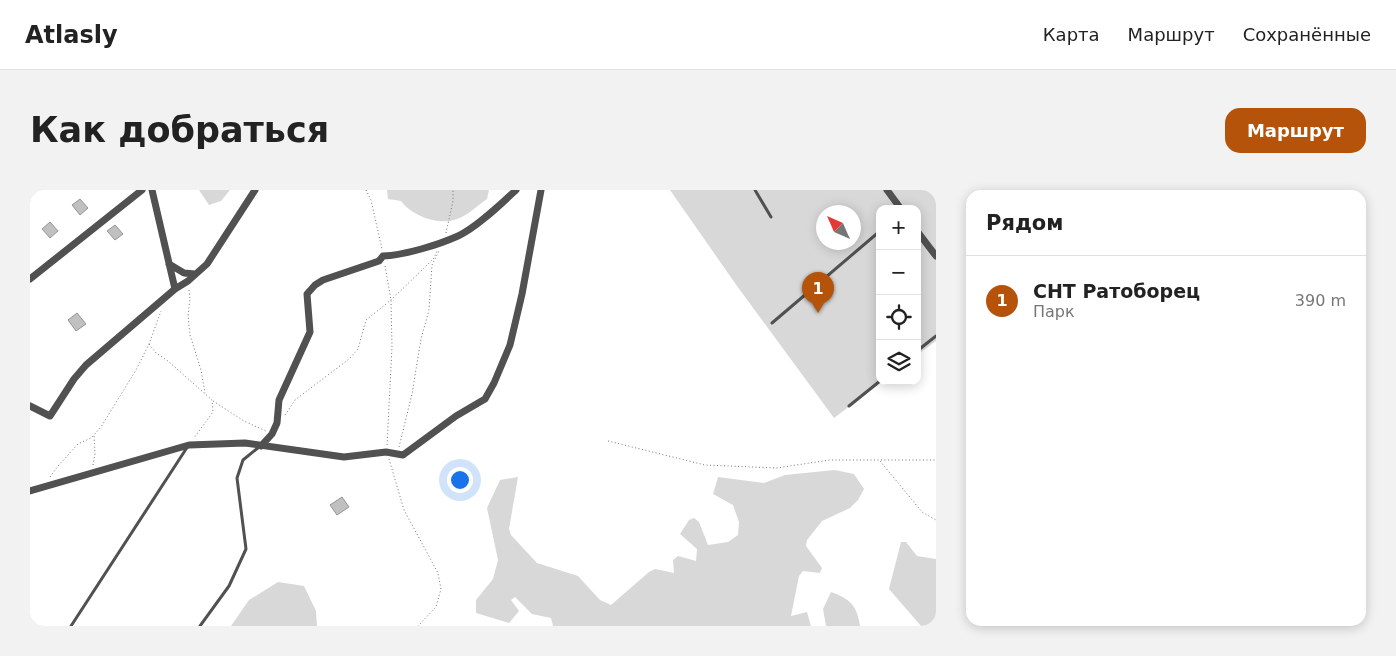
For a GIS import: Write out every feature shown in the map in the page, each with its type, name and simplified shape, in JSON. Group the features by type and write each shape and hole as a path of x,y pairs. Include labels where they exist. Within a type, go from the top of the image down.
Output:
{"street":[{"path":"30,279 142,190"},
{"path":"152,190 175,289"},
{"path":"30,406 50,416 74,379 86,365 166,296 188,281 207,264 255,190"},
{"path":"261,446 272,434 277,423 279,400 310,332 307,294 314,285 323,280 379,261 383,256 400,255 460,236 491,213 516,190"},
{"path":"30,491 189,445 245,443 344,457 386,452 403,455 456,416 485,398 494,383 510,345 522,294 541,190"},
{"path":"887,190 897,205"},
{"path":"921,236 936,256"},
{"path":"169,264 177,270 196,274"}],"lane":[{"path":"755,190 771,217"},
{"path":"772,323 876,235"},
{"path":"921,348 936,336"},
{"path":"849,406 876,384"},
{"path":"72,626 189,445"},
{"path":"200,626 229,586 246,549 237,478 243,460 261,446"}],"path":[{"path":"366,190 383,256 391,300 392,357 386,452 404,510 438,573 441,589 436,607 418,626"},
{"path":"397,454 412,394 420,339 429,310 432,265 443,241 453,201 453,190"},
{"path":"277,423 295,400 349,359 358,348 366,320 391,300 434,258 443,241"},
{"path":"188,281 190,335 201,370 205,394"},
{"path":"51,485 50,476 58,466 78,444 94,435 114,407 149,344 166,296"},
{"path":"149,344 156,353 168,361 212,400 244,421 272,434"},
{"path":"189,445 213,412 212,400"},
{"path":"92,473 95,454 94,435"},
{"path":"608,441 705,465 776,468 830,460 936,460"},
{"path":"880,460 922,512 936,520"}],"shaded area":[{"path":"199,190 230,190 221,201 209,205"},
{"path":"387,190 489,190 487,199 469,213 461,218 442,221 426,218 412,211 401,201 388,199"},
{"path":"670,190 936,190 936,341 921,352 921,205 876,205 876,385 878,385 834,418 737,286"},
{"path":"835,470 854,474 864,489 858,500 850,508 822,521 807,540 806,546 822,568 820,573 803,571 799,576 791,616 807,612 811,626 553,626 551,618 532,614 515,597 511,600 519,611 509,623 476,613 476,600 493,579 498,560 487,508 500,480 518,477 509,529 511,535 537,563 578,576 600,600 611,605 649,572 655,569 674,573 673,560 678,556 696,561 697,549 680,534 689,520 694,518 699,522 708,545 728,542 738,535 739,522 733,505 713,494 718,477 764,483 785,475"},
{"path":"901,542 906,542 917,556 936,559 936,626 921,626 889,589"},
{"path":"278,582 304,586 316,611 317,626 231,626 249,600"},
{"path":"831,592 843,597 852,604 857,613 860,626 826,626 823,609"}],"building":[{"path":"80,199 88,208 80,215 72,205"},
{"path":"50,222 58,231 50,238 42,229"},
{"path":"115,225 123,234 115,240 107,231"},
{"path":"77,313 86,324 76,331 68,320"},
{"path":"342,497 349,507 337,515 330,505"}],"place":[{"name":"СНТ Ратоборец","path":"818,313"}]}
